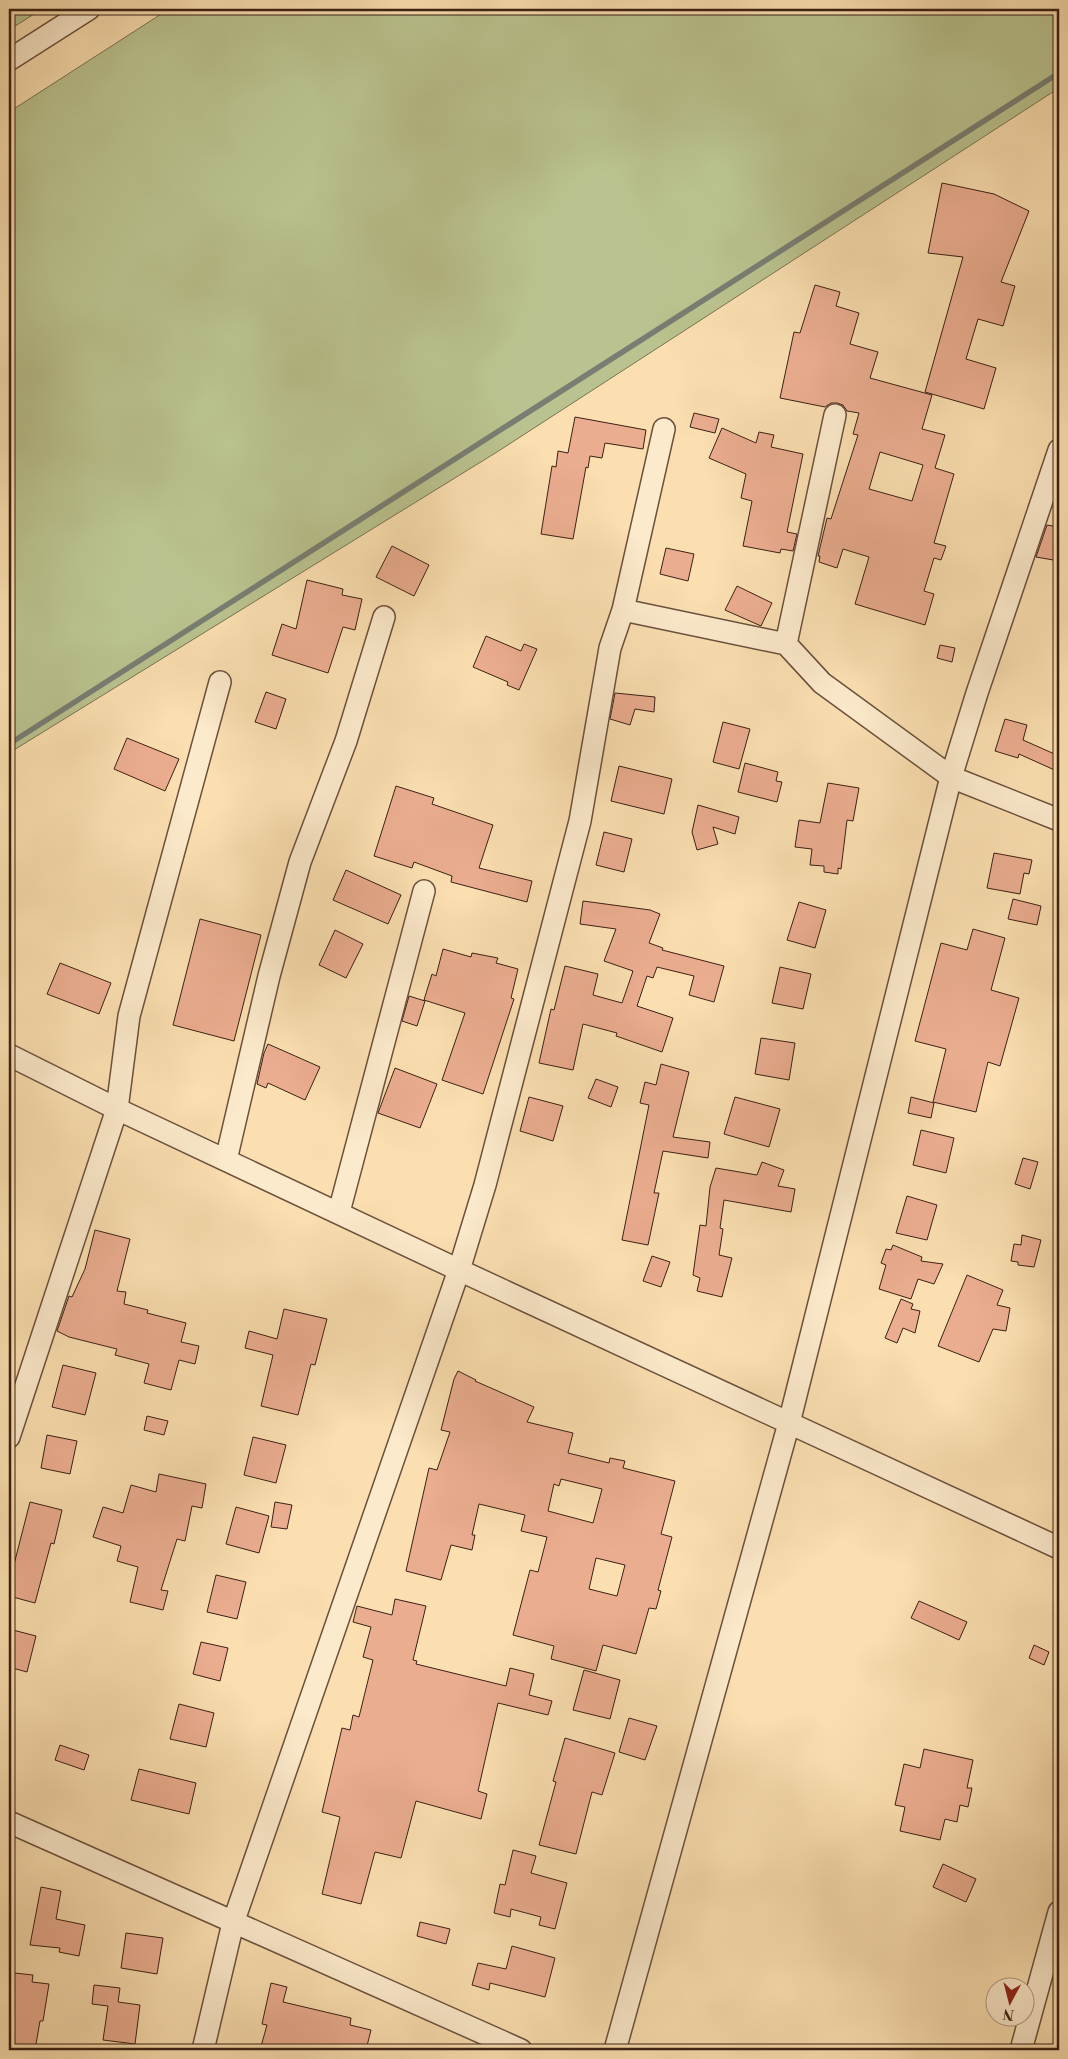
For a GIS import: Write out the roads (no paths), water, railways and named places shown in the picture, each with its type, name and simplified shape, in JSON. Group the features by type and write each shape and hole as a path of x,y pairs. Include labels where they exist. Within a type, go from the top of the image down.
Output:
{"street":[{"path":"9,60 89,9"},
{"path":"786,644 835,415"},
{"path":"203,2050 234,1923 459,1270 484,1184 580,821 610,648 623,610 664,429"},
{"path":"616,2050 789,1423 951,777 977,693 1059,450"},
{"path":"623,610 786,644 822,683 951,777 1059,820"},
{"path":"226,1160 269,976 300,862 346,741 384,618"},
{"path":"9,1437 118,1109 129,1016 220,682"},
{"path":"339,1212 424,891"},
{"path":"9,1055 118,1109 459,1270 1059,1548"},
{"path":"9,1822 521,2050"},
{"path":"1020,2050 1059,1912"}],"waterway":[{"path":"9,744 1059,73"}]}
